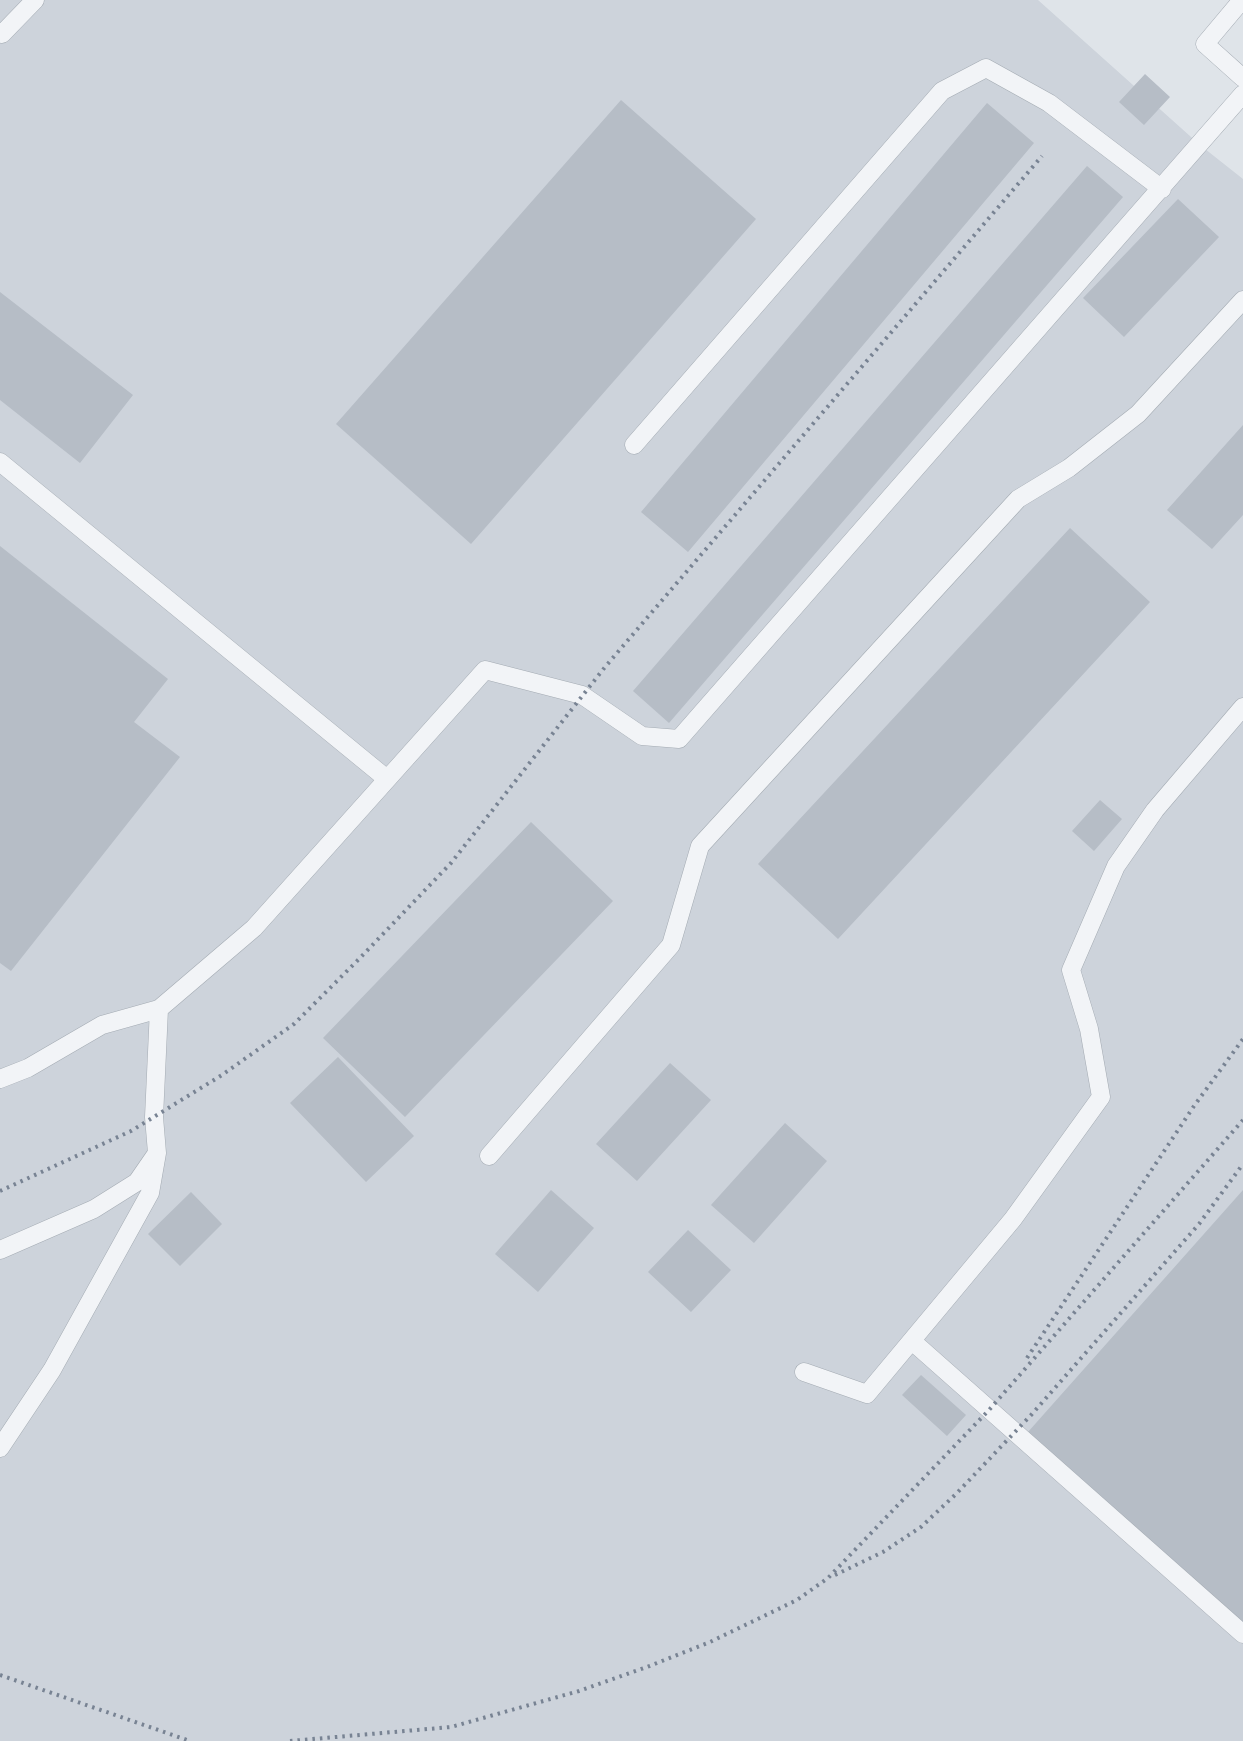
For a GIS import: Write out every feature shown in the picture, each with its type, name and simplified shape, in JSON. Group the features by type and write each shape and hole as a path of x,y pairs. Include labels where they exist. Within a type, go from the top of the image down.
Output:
{"lane":[{"path":"2,34 35,0"},
{"path":"1242,0 1205,44 1243,78"},
{"path":"634,445 942,91 986,68 1049,103 1162,189"},
{"path":"0,1079 28,1068 102,1025 159,1009 254,928 485,670 582,695 642,736 679,739 1162,189 1243,94"},
{"path":"488,1156 671,946 700,846 1018,498 1069,468 1138,414 1243,300"},
{"path":"0,462 387,779"},
{"path":"804,1372 867,1394 1013,1219 1101,1097 1089,1029 1071,970 1116,866 1155,810 1243,707"},
{"path":"0,1448 52,1370 150,1193 157,1153 154,1117 159,1009"},
{"path":"0,1250 94,1210 137,1182 157,1153"},
{"path":"912,1341 1243,1634"}],"shaded area":[{"path":"0,0 1038,0 1200,145 1243,179 1243,1741 0,1741"}],"building":[{"path":"1145,74 1170,97 1144,125 1119,102"},
{"path":"621,100 756,219 471,544 336,424"},
{"path":"987,103 1034,143 688,552 641,512"},
{"path":"1087,166 1123,197 669,723 633,691"},
{"path":"1178,199 1219,237 1124,337 1083,298"},
{"path":"0,292 133,395 80,463 0,400"},
{"path":"1243,425 1243,515 1212,549 1167,510"},
{"path":"1070,528 1150,602 838,939 758,864"},
{"path":"0,546 168,679 134,722 180,757 11,971 0,963"},
{"path":"1100,800 1122,819 1094,851 1072,831"},
{"path":"531,822 613,901 405,1117 323,1038"},
{"path":"338,1057 414,1136 366,1182 290,1103"},
{"path":"670,1063 711,1100 637,1181 596,1144"},
{"path":"785,1123 827,1161 754,1243 711,1205"},
{"path":"551,1190 594,1228 538,1292 495,1254"},
{"path":"1243,1190 1243,1622 1028,1432"},
{"path":"191,1192 222,1224 180,1266 148,1234"},
{"path":"688,1230 731,1270 691,1312 648,1272"},
{"path":"921,1375 966,1415 947,1436 902,1395"}],"railway":[{"path":"0,1191 131,1131 222,1075 294,1024 451,863 605,667 1042,156"},
{"path":"1027,1358 1194,1106 1243,1039"},
{"path":"290,1741 451,1727 579,1691 647,1667 710,1642 797,1600 828,1578 989,1410 1243,1120"},
{"path":"835,1575 883,1552 921,1527 956,1494 1032,1414 1199,1224 1243,1164"},
{"path":"0,1675 190,1741"}]}
